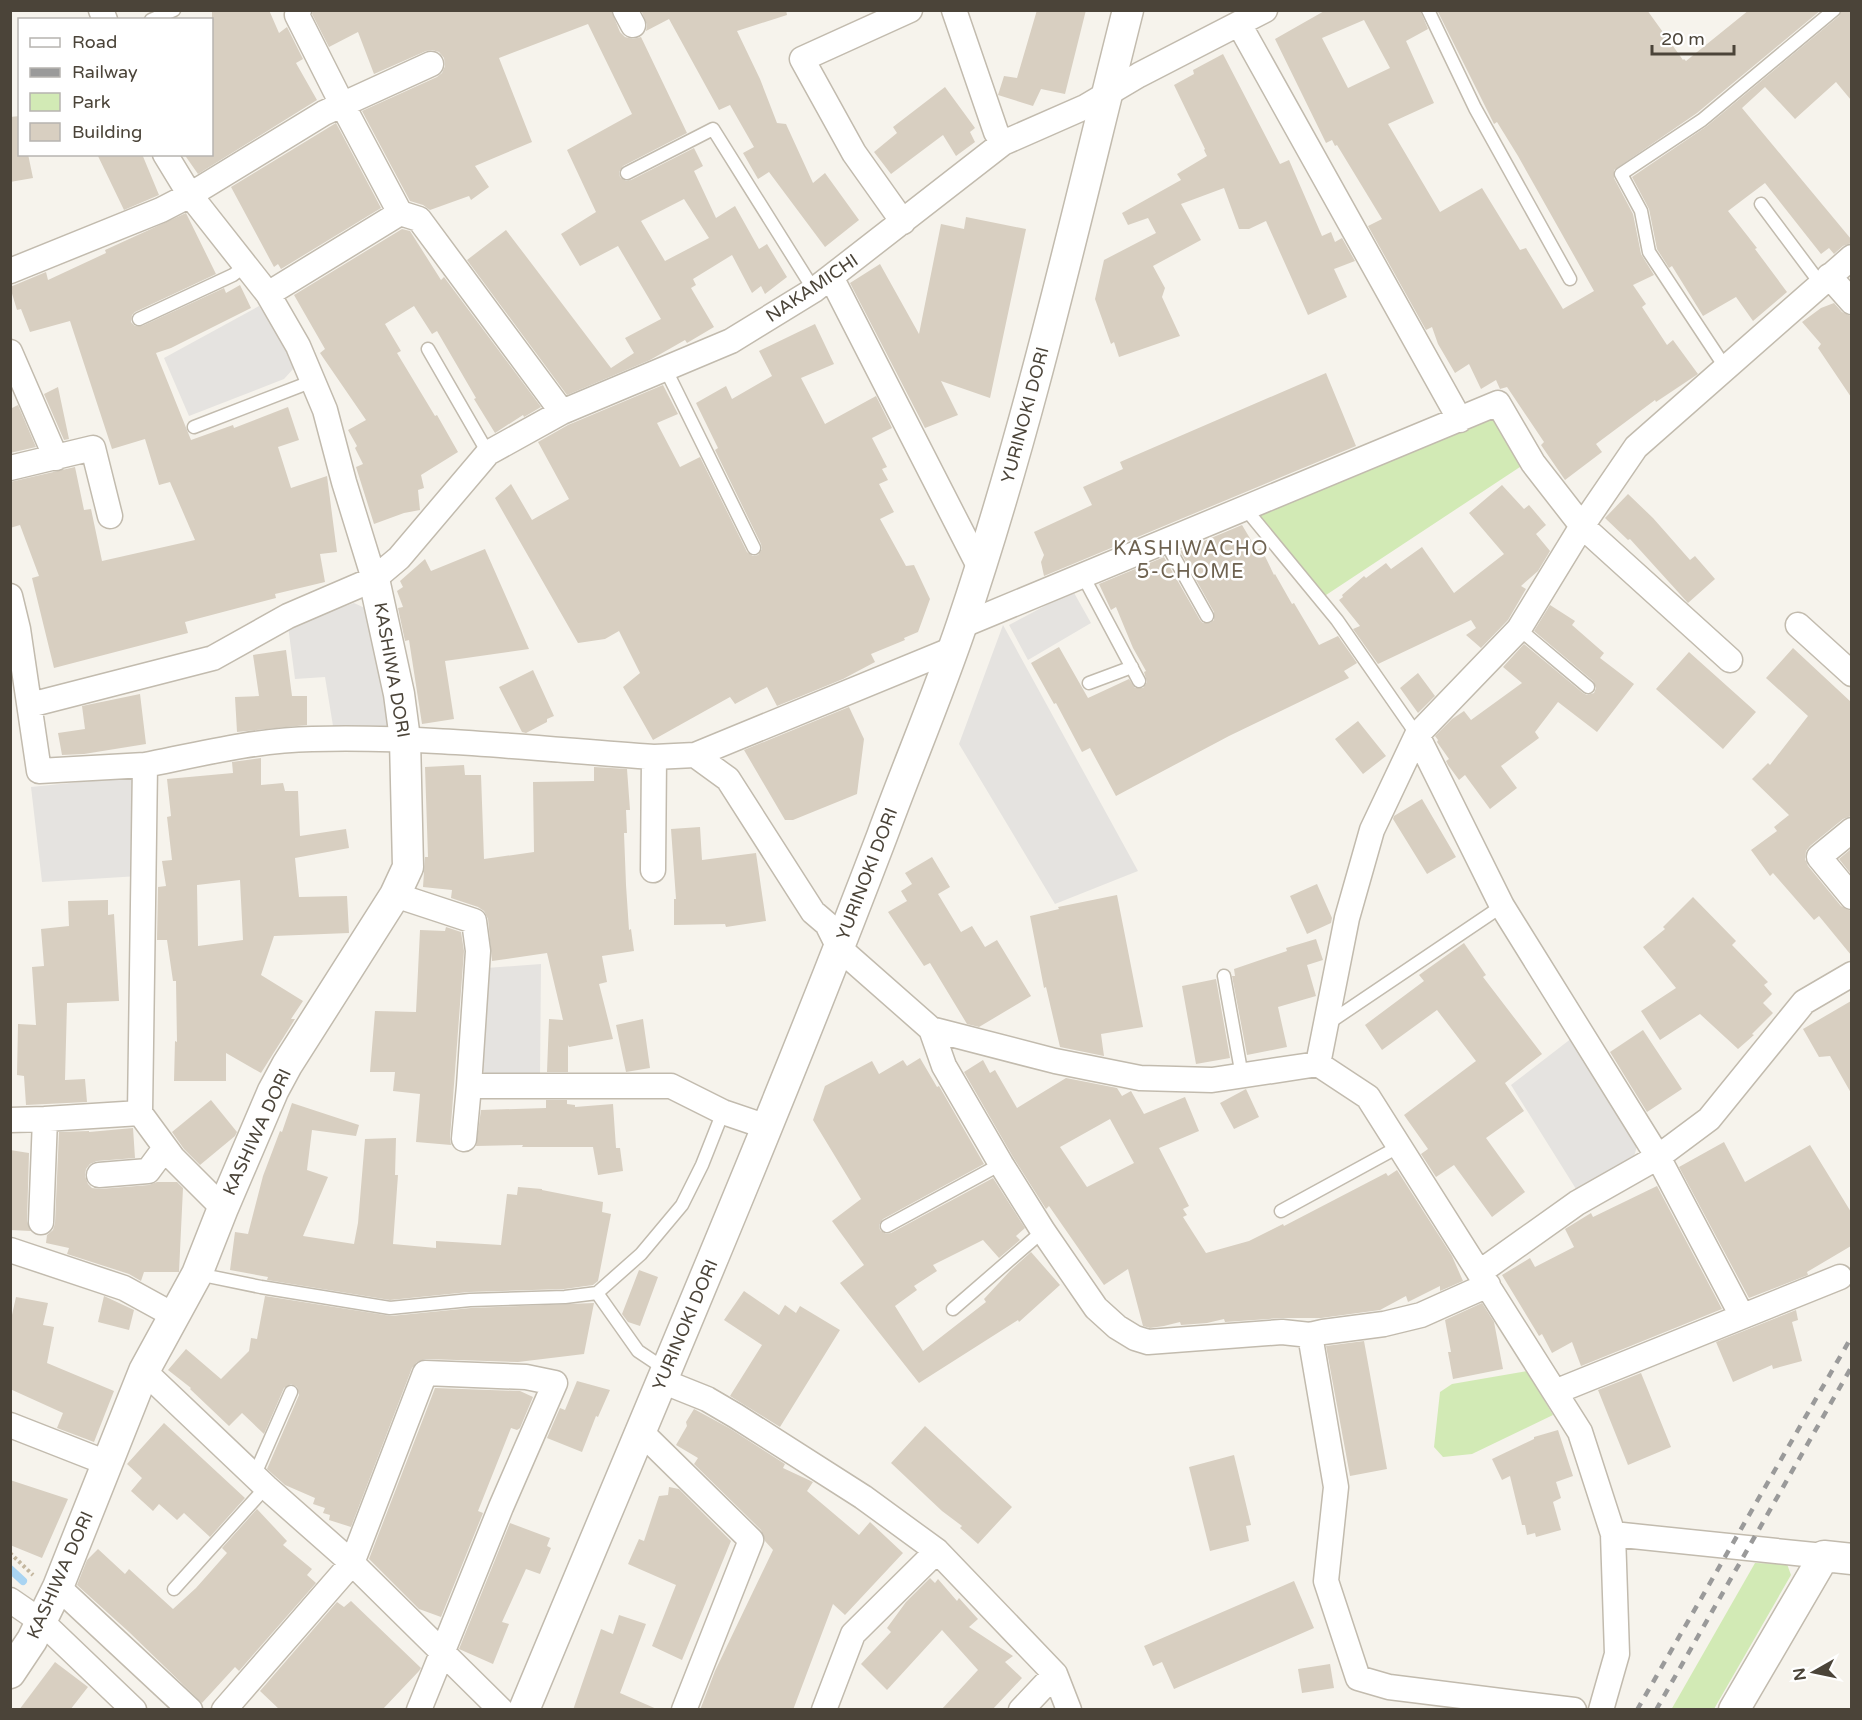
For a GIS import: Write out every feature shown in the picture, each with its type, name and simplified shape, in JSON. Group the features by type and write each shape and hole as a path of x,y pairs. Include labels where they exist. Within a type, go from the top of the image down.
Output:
{"street":[{"path":"299,10 297,15 400,213 419,219 562,412"},
{"path":"903,222 854,153 802,59 910,10"},
{"path":"954,10 996,132 1003,143"},
{"name":"YURINOKI DORI","path":"524,1710 767,1127 839,948 957,637 1007,483 1128,10"},
{"name":"NAKAMICHI","path":"30,705 213,658 288,616 374,579 399,558 489,453 562,412 731,341 823,284 1003,143 1085,107 1265,10"},
{"path":"1239,24 1460,420"},
{"path":"10,271 161,210 342,104 431,64"},
{"path":"166,156 190,195 268,294 298,346 325,410 344,482 374,579"},
{"path":"268,294 400,213"},
{"path":"1318,1064 1347,918 1372,830 1417,735 1519,629 1582,526 1636,447 1851,257"},
{"path":"1825,280 1851,302"},
{"path":"823,284 980,568"},
{"path":"10,352 56,458"},
{"path":"10,596 14,630 30,705 39,771 145,765 233,747 310,739 405,739 654,757 695,755 957,637 1083,576 1498,403 1533,463 1582,526 1730,660"},
{"path":"10,468 93,448 110,516"},
{"name":"KASHIWA DORI","path":"10,1673 42,1622 58,1587 144,1371 197,1274 273,1091 287,1065 395,895 408,867 405,739 399,694 374,579"},
{"path":"1798,625 1851,674"},
{"path":"1417,735 1502,906 1658,1157 1743,1316"},
{"path":"695,755 728,779 813,912 827,924 839,948 931,1029 1055,1061 1140,1078 1212,1080 1318,1064 1368,1097 1580,1432 1613,1534 1617,1654 1601,1710"},
{"path":"653,870 654,757"},
{"path":"145,765 140,1113 173,1158 223,1208"},
{"path":"1851,830 1819,857 1851,897"},
{"path":"395,895 474,921 478,951 464,1140"},
{"path":"931,1029 944,1066 1043,1231 1096,1308 1116,1327 1135,1338 1148,1342 1282,1332 1310,1335 1384,1324 1422,1315 1484,1278 1577,1203 1658,1157 1709,1119 1804,1002 1851,974"},
{"path":"469,1086 671,1086 723,1112 767,1127"},
{"path":"10,1120 140,1113"},
{"path":"41,1222 45,1119"},
{"path":"99,1175 148,1171 165,1148"},
{"path":"10,1250 124,1288 175,1316"},
{"path":"1555,1392 1840,1277"},
{"path":"1310,1335 1336,1486 1326,1581 1358,1678 1389,1687 1574,1710"},
{"path":"144,1371 352,1563 501,1710"},
{"path":"224,1710 352,1563 425,1373 526,1377 555,1383 501,1507 419,1710"},
{"path":"664,1375 736,1416 863,1497 937,1551 1055,1674 1069,1710"},
{"path":"10,1425 107,1463"},
{"path":"640,1431 751,1540 684,1710"},
{"path":"1613,1534 1838,1558 1734,1710"},
{"path":"824,1710 853,1634 937,1551"},
{"path":"58,1587 190,1710"},
{"path":"10,1600 42,1622 134,1710"},
{"path":"1021,1710 1055,1674"}],"lane":[{"path":"156,18 174,10"},
{"path":"1428,10 1475,108 1570,279"},
{"path":"1725,367 1649,252 1641,211 1621,174 1702,120 1834,10"},
{"path":"627,173 713,129 823,284"},
{"path":"1761,204 1825,280"},
{"path":"139,319 233,275 245,266"},
{"path":"428,349 489,453"},
{"path":"666,369 754,548"},
{"path":"194,427 313,381"},
{"path":"1244,507 1337,620 1417,735"},
{"path":"1165,541 1207,616"},
{"path":"1083,576 1139,681"},
{"path":"1519,629 1588,687"},
{"path":"1089,683 1132,667"},
{"path":"1326,1025 1502,906"},
{"path":"1224,976 1242,1076"},
{"path":"197,1274 390,1308 470,1300 565,1297 597,1293 641,1254 682,1205 702,1165 723,1112"},
{"path":"1281,1211 1400,1146"},
{"path":"887,1226 1002,1164"},
{"path":"953,1309 1043,1231"},
{"path":"597,1293 638,1351 664,1375"},
{"path":"174,1589 261,1481 291,1392"}],"green space":[{"path":"1493,419 1523,465 1320,599 1244,507 1460,420"},
{"path":"1527,1371 1553,1415 1472,1454 1443,1457 1434,1447 1440,1392 1452,1384"},
{"path":"1755,1563 1787,1564 1791,1575 1714,1709 1671,1710"}],"shaded area":[{"path":"259,306 289,351 294,368 284,379 189,416 164,358"},
{"path":"1073,591 1091,623 1028,660 1009,625"},
{"path":"354,603 367,609 390,730 334,732 325,677 295,679 288,626"},
{"path":"1003,625 1138,871 1055,904 959,744"},
{"path":"139,776 139,876 42,882 31,787"},
{"path":"541,964 540,1077 487,1075 480,1068 486,968"},
{"path":"1572,1038 1637,1146 1634,1157 1576,1189 1511,1085"}],"building":[{"path":"212,10 269,10 279,33 287,27 303,59 296,63 317,100 198,174 185,156 213,156"},
{"path":"313,10 611,10 620,32 625,37 633,39 641,37 687,133 623,166 619,172 620,177 626,181 631,180 694,148 703,166 694,171 716,218 735,206 759,249 767,244 787,277 765,294 761,286 752,293 732,255 693,279 696,285 691,288 714,327 687,343 685,340 650,360 567,395 467,260 506,230 611,368 634,353 625,338 661,319 618,246 580,266 561,234 596,212 567,150 632,114 588,24 499,58 532,142 475,166 489,187 471,200 469,196 430,210 410,201 362,111 437,77 445,66 444,58 439,52 426,51 374,74 358,32 329,47 312,14","holes":["684,199 709,238 665,261 641,221"]},
{"path":"641,10 786,10 787,15 737,31 760,79 777,123 786,124 813,183 825,173 859,220 825,247 769,172 758,179 743,153 754,147 730,105 719,110 669,19 646,31 647,25"},
{"path":"1037,10 1086,10 1065,94 1041,89 1033,106 998,95 1004,76 1017,78"},
{"path":"1326,10 1420,10 1428,29 1406,41 1434,103 1388,124 1440,212 1482,188 1520,250 1526,248 1563,309 1594,291 1518,156 1497,122 1494,124 1437,10 1647,10 1686,61 1749,10 1821,10 1697,113 1614,170 1614,178 1633,214 1641,254 1654,275 1633,285 1646,304 1642,307 1667,345 1673,340 1698,374 1656,402 1655,400 1596,444 1602,452 1565,480 1541,445 1544,442 1507,387 1500,389 1496,380 1481,389 1469,364 1455,373 1438,344 1432,327 1426,330 1368,226 1382,219 1337,145 1335,146 1332,140 1326,143 1275,39","holes":["1364,20 1390,68 1348,88 1322,38"]},
{"path":"1842,10 1851,10 1851,100 1836,82 1795,119 1765,87 1742,108 1851,239 1851,243 1843,246 1834,254 1829,248 1821,254 1765,183 1728,211 1787,292 1753,321 1736,297 1703,316 1672,266 1669,268 1657,249 1649,209 1632,177 1707,126 1839,16"},
{"path":"1223,54 1280,164 1289,160 1322,236 1331,232 1335,242 1342,238 1355,261 1334,269 1347,297 1308,315 1266,221 1249,229 1239,229 1224,188 1181,204 1201,240 1153,266 1165,288 1162,297 1180,336 1119,357 1114,342 1111,344 1095,299 1104,260 1156,233 1148,218 1128,225 1122,213 1181,180 1177,174 1207,156 1174,85 1194,74 1193,70"},
{"path":"945,87 975,128 970,132 975,142 956,156 943,135 891,174 874,152 897,133 893,127"},
{"path":"18,116 18,156 28,156 33,178 10,182 10,117"},
{"path":"336,123 381,208 281,269 278,264 274,267 231,187"},
{"path":"98,156 143,156 159,195 124,210"},
{"path":"186,213 216,274 135,312 131,322 135,326 142,326 224,288 226,293 240,285 251,308 171,348 156,353 191,440 233,425 234,428 288,407 299,440 278,447 291,488 327,476 337,552 320,554 325,582 275,594 276,598 185,622 188,633 54,668 32,578 39,576 20,525 10,528 10,482 75,467 84,510 91,509 102,561 195,540 170,482 159,485 145,439 112,449 70,321 30,332 21,309 17,310 10,287 46,272 48,280 106,253 105,250"},
{"path":"966,217 1026,229 990,398 941,381 958,415 925,428 850,283 880,264 919,334 941,224 964,229"},
{"path":"402,229 410,231 441,280 444,277 541,407 524,417 523,415 495,433 437,331 432,334 414,306 385,324 401,351 397,353 458,452 421,475 424,488 418,490 420,510 374,524 356,467 363,464 348,430 366,420 320,353 325,349 294,295"},
{"path":"1834,303 1842,312 1851,316 1851,397 1818,348 1821,344 1802,322 1821,308"},
{"path":"815,324 834,364 801,378 825,424 876,396 892,428 872,438 887,467 882,469 888,480 879,484 894,512 880,519 906,566 914,565 930,599 918,632 871,654 875,662 843,679 777,706 767,687 735,704 730,697 653,740 623,687 640,673 619,631 605,639 578,643 495,498 511,484 532,520 569,499 538,442 568,425 663,385 678,414 657,423 680,467 700,457 747,552 753,556 758,555 762,549 761,544 715,450 718,448 696,403 726,386 732,399 772,376 759,351"},
{"path":"1326,373 1356,446 1044,576 1041,562 1044,555 1034,532 1092,505 1083,487 1123,469 1120,462"},
{"path":"58,387 69,439 64,440 44,394"},
{"path":"18,405 36,447 10,453 10,409"},
{"path":"1502,485 1524,509 1529,505 1546,525 1536,534 1550,551 1538,571 1521,586 1526,589 1508,620 1481,648 1466,635 1476,628 1471,620 1378,664 1353,629 1360,626 1339,600 1343,597 1342,595 1364,576 1366,578 1386,563 1391,569 1422,547 1454,593 1504,554 1469,513"},
{"path":"1628,494 1690,560 1695,556 1715,579 1688,603 1630,539 1628,540 1605,518"},
{"path":"1242,525 1257,550 1261,548 1274,575 1319,645 1338,636 1357,663 1344,671 1349,678 1229,736 1116,796 1090,748 1082,752 1056,703 1054,704 1031,663 1059,647 1088,698 1129,679 1135,688 1143,688 1147,682 1144,672 1146,671 1133,648 1116,607 1111,610 1099,584 1164,557 1200,620 1203,623 1210,623 1214,620 1214,612 1180,551"},
{"path":"485,549 529,649 445,661 454,719 422,724 409,640 405,641 398,608 403,607 397,591 403,587 400,581 425,559 431,571"},
{"path":"1550,605 1575,621 1572,625 1604,653 1600,658 1634,684 1597,732 1558,702 1535,732 1539,738 1501,766 1517,788 1490,809 1465,775 1459,780 1448,765 1446,761 1449,759 1435,736 1464,711 1471,720 1522,683 1503,667 1524,644 1583,693 1587,695 1594,693 1596,688 1593,681 1534,631"},
{"path":"1793,648 1851,702 1851,816 1843,819 1810,846 1806,851 1805,859 1808,866 1841,906 1851,911 1851,955 1819,916 1814,920 1773,873 1770,876 1751,850 1777,831 1774,827 1789,815 1752,779 1768,763 1770,765 1808,716 1766,678"},
{"path":"286,650 292,696 307,696 307,725 237,732 235,697 259,696 253,655"},
{"path":"1689,652 1756,712 1723,749 1656,689"},
{"path":"533,670 554,716 526,733 522,732 499,687"},
{"path":"1418,673 1435,696 1418,713 1400,688"},
{"path":"140,694 146,744 84,754 62,755 58,733 85,729 82,706"},
{"path":"849,707 864,739 857,794 793,820 785,820 744,750"},
{"path":"1358,721 1386,756 1363,774 1335,739"},
{"path":"261,758 261,785 283,783 285,791 298,791 300,836 346,829 349,848 295,858 299,897 347,896 349,933 274,936 261,975 303,1001 291,1019 295,1019 261,1073 226,1053 226,1081 174,1081 175,1041 177,1042 176,981 173,981 167,940 157,940 158,887 166,886 162,861 172,860 167,817 171,816 167,779 233,773 232,762","holes":["240,880 243,940 198,946 197,885"]},
{"path":"464,765 465,775 481,775 484,859 534,852 533,782 594,781 594,767 627,769 630,810 626,810 627,833 624,833 626,885 629,930 631,929 634,951 602,956 607,982 599,984 613,1039 569,1047 568,1045 568,1072 547,1072 549,1019 563,1020 547,953 492,961 488,919 484,911 451,898 452,890 423,887 425,857 428,857 425,767"},
{"path":"1422,799 1456,857 1427,874 1393,819 1394,816"},
{"path":"700,827 702,860 756,853 766,921 726,927 725,924 674,925 674,899 676,899 671,829"},
{"path":"1851,849 1851,874 1839,859"},
{"path":"932,857 950,887 938,894 961,932 972,926 985,947 997,940 1031,996 979,1027 967,1024 930,963 924,966 888,912 907,901 901,891 912,884 905,873"},
{"path":"1317,884 1332,918 1331,923 1307,934 1290,896"},
{"path":"1117,895 1143,1027 1101,1034 1104,1056 1060,1047 1046,987 1044,988 1030,916 1059,909 1058,907"},
{"path":"1693,897 1736,941 1732,945 1768,982 1764,985 1772,994 1763,1003 1773,1013 1738,1049 1700,1014 1660,1040 1641,1011 1676,988 1643,947 1665,929 1663,927"},
{"path":"108,900 108,915 114,914 119,1001 67,1003 65,1080 85,1079 87,1102 26,1105 24,1076 17,1075 18,1024 36,1025 32,967 44,966 41,929 69,926 68,901"},
{"path":"446,927 461,932 464,951 451,1145 416,1142 420,1094 393,1091 395,1072 370,1072 375,1011 416,1012 420,930 445,931"},
{"path":"1316,939 1323,960 1307,965 1316,996 1278,1007 1287,1047 1247,1055 1232,976 1235,976 1234,969 1287,951 1286,948"},
{"path":"1464,943 1486,975 1483,977 1542,1054 1505,1083 1524,1111 1486,1138 1525,1192 1492,1217 1454,1165 1436,1177 1421,1154 1428,1149 1404,1115 1476,1061 1437,1010 1382,1050 1365,1025 1424,981 1419,975"},
{"path":"1216,979 1230,1058 1196,1064 1182,986"},
{"path":"1851,1001 1851,1093 1830,1056 1819,1057 1803,1029"},
{"path":"643,1019 650,1068 626,1072 616,1025"},
{"path":"1643,1030 1682,1089 1647,1112 1610,1052"},
{"path":"920,1058 984,1164 883,1219 879,1225 880,1230 886,1234 891,1233 993,1178 1025,1228 1016,1236 1020,1240 999,1258 983,1240 933,1265 937,1271 914,1286 917,1290 895,1306 923,1351 986,1302 984,1299 1031,1252 1060,1285 1019,1322 1018,1320 919,1383 840,1283 864,1265 832,1221 861,1199 813,1120 825,1086 872,1061 879,1074 903,1060 907,1066"},
{"path":"983,1060 990,1073 995,1070 1017,1108 1066,1078 1117,1088 1122,1096 1131,1091 1144,1114 1185,1097 1199,1131 1159,1148 1189,1206 1183,1209 1187,1215 1183,1217 1206,1253 1249,1241 1283,1224 1284,1226 1386,1173 1388,1176 1397,1170 1452,1256 1463,1281 1440,1291 1440,1286 1408,1302 1406,1296 1380,1310 1321,1318 1225,1322 1224,1319 1181,1325 1180,1322 1150,1328 1143,1326 1128,1269 1104,1285 1049,1206 1046,1209 964,1072","holes":["1110,1119 1134,1163 1087,1187 1060,1147"]},
{"path":"1246,1089 1259,1117 1234,1129 1220,1103"},
{"path":"211,1100 237,1132 200,1165 184,1149 172,1132"},
{"path":"546,1100 567,1100 567,1104 575,1105 575,1107 613,1104 616,1148 620,1148 623,1171 598,1175 593,1147 476,1146 481,1110 546,1108"},
{"path":"292,1103 359,1125 356,1136 312,1130 307,1170 328,1177 303,1236 354,1244 365,1139 396,1138 395,1175 398,1175 393,1244 436,1248 436,1241 501,1245 507,1194 517,1195 518,1187 542,1189 603,1202 602,1212 611,1214 598,1281 593,1285 564,1289 469,1292 390,1300 267,1280 268,1277 230,1270 235,1232 248,1234 263,1176"},
{"path":"133,1128 135,1158 97,1161 86,1169 85,1176 92,1188 100,1189 149,1185 157,1182 177,1182 183,1188 179,1272 144,1272 141,1281 129,1274 67,1254 69,1248 46,1243 47,1235 53,1230 55,1223 59,1132"},
{"path":"1724,1142 1745,1182 1810,1145 1851,1212 1851,1246 1807,1272 1808,1275 1749,1298 1679,1167"},
{"path":"10,1150 29,1153 27,1221 31,1231 10,1230"},
{"path":"1657,1186 1722,1309 1581,1366 1572,1342 1552,1353 1542,1334 1539,1336 1502,1275 1530,1258 1535,1267 1574,1247 1565,1229 1591,1213 1593,1217"},
{"path":"639,1270 658,1277 640,1326 628,1322 622,1314"},
{"path":"744,1291 779,1315 785,1305 796,1313 800,1306 840,1330 780,1427 730,1396 762,1345 724,1320"},
{"path":"104,1296 134,1310 129,1330 98,1322"},
{"path":"265,1296 391,1316 471,1308 594,1303 584,1354 518,1362 426,1359 417,1362 412,1368 351,1527 329,1520 330,1515 323,1513 325,1508 313,1504 315,1498 285,1485 267,1469 299,1395 297,1387 291,1384 284,1388 264,1434 242,1413 229,1426 191,1388 168,1370 186,1349 221,1379 249,1351 251,1338 257,1339"},
{"path":"16,1297 48,1303 43,1325 54,1327 47,1363 114,1391 94,1442 57,1428 63,1413 10,1389 10,1324"},
{"path":"1482,1303 1494,1322 1503,1369 1453,1379 1445,1320"},
{"path":"1796,1310 1798,1320 1792,1322 1802,1361 1773,1369 1772,1365 1733,1382 1716,1342"},
{"path":"1364,1341 1387,1469 1350,1476 1326,1346"},
{"path":"1641,1373 1671,1447 1628,1465 1598,1390"},
{"path":"577,1381 610,1390 598,1417 596,1416 582,1452 547,1438 560,1408 565,1410"},
{"path":"435,1388 520,1391 533,1397 520,1428 517,1430 511,1428 478,1511 483,1513 441,1617 419,1609 369,1559"},
{"path":"694,1409 729,1428 785,1464 783,1468 813,1482 807,1491 859,1535 870,1522 903,1553 845,1615 833,1604 793,1710 700,1710 715,1671 773,1550 765,1541 761,1530 694,1464 698,1458 676,1445"},
{"path":"164,1423 245,1498 210,1537 184,1513 177,1520 159,1504 153,1511 131,1491 142,1478 127,1464"},
{"path":"925,1426 1012,1507 978,1544 960,1528 962,1526 942,1511 891,1463"},
{"path":"1558,1430 1573,1476 1556,1482 1561,1498 1553,1502 1561,1530 1536,1537 1535,1533 1527,1535 1525,1525 1522,1525 1510,1476 1502,1480 1492,1459 1534,1437"},
{"path":"1234,1455 1251,1525 1246,1526 1249,1541 1210,1551 1189,1467"},
{"path":"10,1480 68,1499 42,1558 10,1545"},
{"path":"669,1487 679,1489 731,1541 682,1660 652,1646 676,1585 628,1564 639,1539 644,1541 659,1496 668,1495"},
{"path":"257,1509 287,1541 283,1545 312,1569 307,1575 316,1583 239,1671 235,1667 202,1703 77,1585 87,1560 98,1549 125,1574 129,1569 173,1609 196,1588 227,1553 222,1548"},
{"path":"510,1523 550,1538 547,1546 551,1548 540,1574 526,1569 502,1622 509,1624 493,1664 459,1649"},
{"path":"930,1578 935,1583 938,1579 957,1601 959,1598 978,1619 969,1627 1013,1656 1005,1662 1022,1678 992,1710 941,1710 978,1670 942,1630 887,1690 861,1664 891,1632 887,1628 906,1602"},
{"path":"1294,1581 1314,1628 1174,1689 1162,1662 1153,1666 1144,1646"},
{"path":"351,1601 421,1668 382,1710 280,1710 260,1691 337,1602 344,1607"},
{"path":"619,1615 646,1624 620,1693 659,1710 573,1710 601,1629 613,1634"},
{"path":"55,1662 88,1687 70,1710 19,1710"},
{"path":"1330,1664 1334,1688 1302,1693 1298,1669"}],"waterway":[{"path":"10,1569 23,1581"}],"railway":[{"path":"1637,1710 1852,1336"},
{"path":"1656,1710 1852,1366"}],"district":[{"name":"KASHIWACHO 5-CHOME","path":"1191,560"}]}
